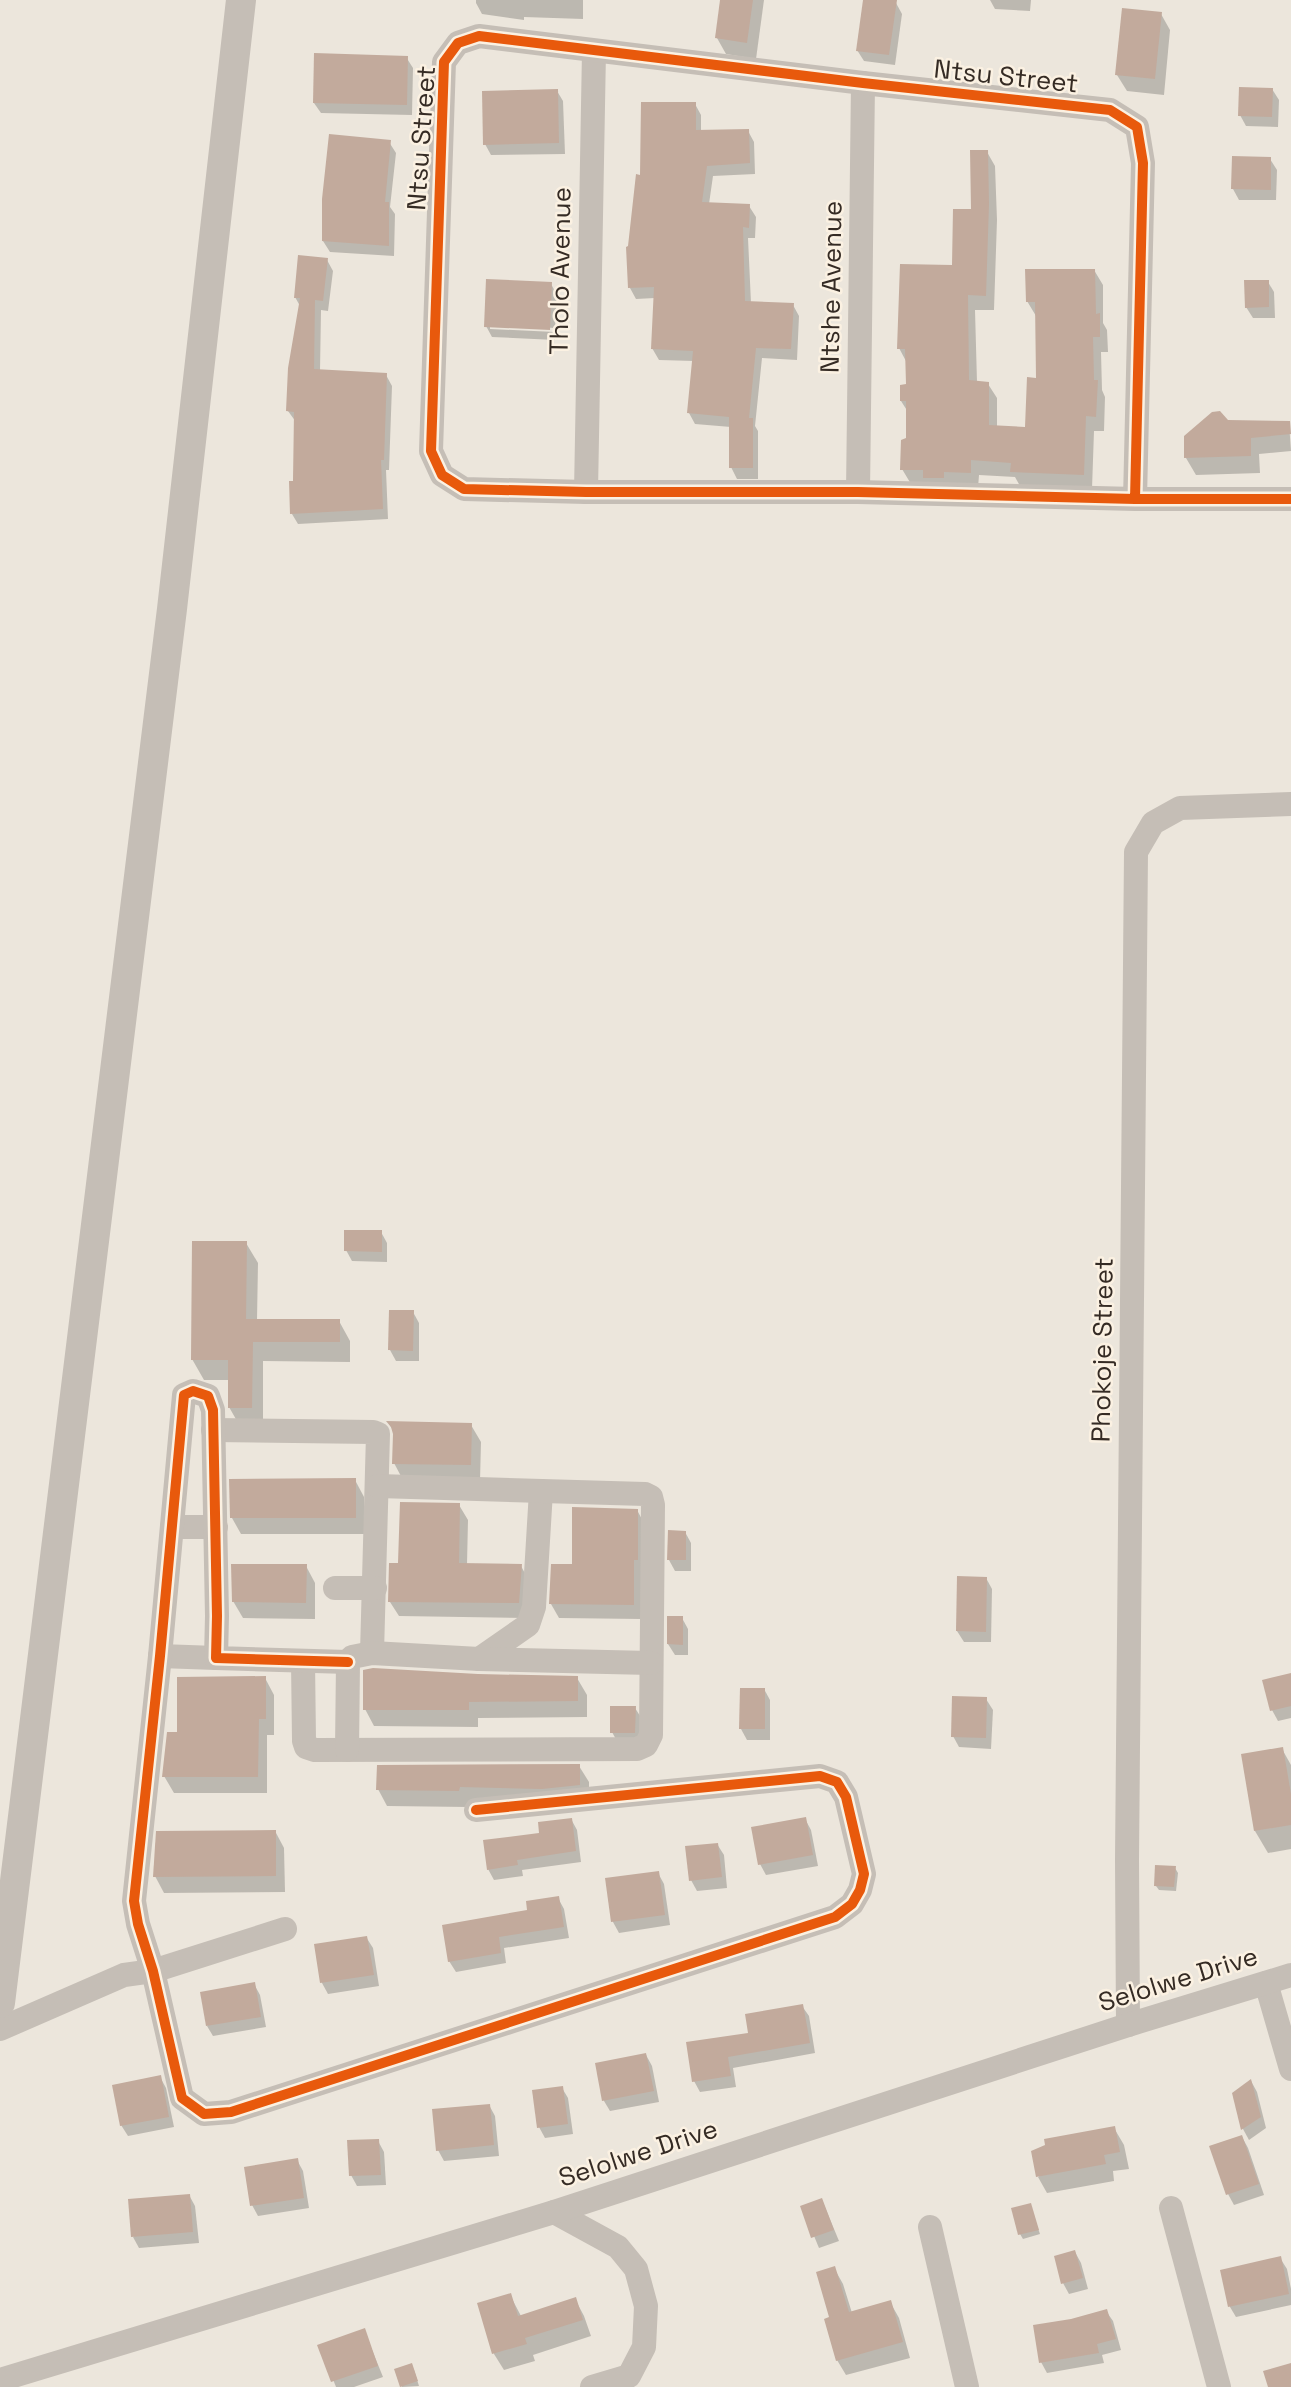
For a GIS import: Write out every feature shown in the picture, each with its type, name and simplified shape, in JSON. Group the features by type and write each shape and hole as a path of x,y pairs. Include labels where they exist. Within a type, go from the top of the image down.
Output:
{"street":[{"path":"0,2003 172,609 241,0"},
{"name":"Ntsu Street","path":"1135,499 1143,163 1137,127 1110,110 480,36 458,43 444,62 431,451 442,475 464,489 858,492 1135,499 1291,499"},
{"name":"Tholo Avenue","path":"586,492 594,51"},
{"name":"Ntshe Avenue","path":"858,492 863,83"},
{"name":"Phokoje Street","path":"1128,2025 1126,1860 1136,852 1153,823 1180,808 1291,804"},
{"path":"216,1658 213,1410 208,1396 193,1391 184,1395 134,1901 182,2098 204,2114 231,2112 835,1917 852,1904 860,1890 864,1874 846,1797 837,1782 820,1776 476,1810"},
{"path":"213,1430 377,1434 378,1486 372,1653"},
{"path":"303,1661 304,1741 306,1747 315,1750 637,1749 646,1745 651,1735 651,1497 645,1494 378,1486"},
{"path":"479,1659 528,1625 534,1607 541,1491"},
{"path":"172,1527 216,1527"},
{"path":"335,1588 375,1588"},
{"path":"347,1750 348,1662 352,1657 372,1653 479,1659 651,1663"},
{"path":"160,1656 348,1662"},
{"path":"0,2029 124,1975 153,1971 285,1929"},
{"name":"Selolwe Drive","path":"0,2380 554,2212 1128,2025 1291,1975"},
{"path":"1266,1983 1291,2068"},
{"path":"1171,2208 1219,2387"},
{"path":"554,2212 618,2248 636,2269 646,2306 644,2347 629,2376 592,2387"},
{"path":"930,2227 967,2387"}],"building":[{"path":"720,0 753,0 747,43 715,38"},
{"path":"863,0 897,0 889,55 856,51"},
{"path":"1122,8 1162,12 1155,79 1115,75"},
{"path":"314,53 408,56 407,105 313,103"},
{"path":"1239,87 1273,88 1272,117 1238,116"},
{"path":"558,89 559,143 483,145 482,91"},
{"path":"641,102 696,102 696,130 749,129 750,163 707,166 702,202 750,204 749,228 743,227 745,301 794,303 791,349 756,348 749,418 753,418 753,468 729,468 729,417 687,413 693,351 651,349 654,287 628,288 626,247 636,174 640,175"},
{"path":"329,134 391,140 385,202 389,202 389,246 322,241 322,199"},
{"path":"970,150 988,150 986,296 968,295 969,380 989,382 989,425 1025,427 1027,377 1036,378 1035,302 1026,302 1025,269 1095,269 1096,314 1100,313 1100,337 1093,337 1094,380 1098,380 1096,417 1086,416 1084,475 1010,472 1011,463 971,460 971,473 944,472 944,478 923,478 923,470 900,470 901,440 906,438 906,401 900,401 900,385 906,384 905,349 897,349 900,264 952,265 953,209 971,209"},
{"path":"1232,156 1271,157 1271,190 1231,189"},
{"path":"298,255 328,258 323,301 315,300 314,369 387,373 384,460 381,460 383,509 290,514 289,481 293,481 294,412 286,411 288,368 300,298 294,298"},
{"path":"486,279 552,282 550,330 484,327"},
{"path":"1244,280 1269,280 1269,307 1245,308"},
{"path":"1220,411 1228,420 1290,421 1291,434 1251,438 1251,456 1184,458 1184,436 1212,412"},
{"path":"344,1230 382,1230 382,1252 344,1251"},
{"path":"192,1241 247,1241 246,1319 340,1319 340,1342 253,1342 252,1408 228,1408 228,1360 191,1360"},
{"path":"389,1310 414,1310 413,1351 388,1350"},
{"path":"386,1421 472,1423 471,1465 392,1464 393,1434"},
{"path":"356,1478 356,1518 230,1518 229,1479"},
{"path":"400,1502 460,1503 459,1563 522,1564 519,1603 388,1602 389,1563 398,1563"},
{"path":"572,1507 638,1509 638,1560 634,1560 634,1605 549,1604 551,1564 572,1564"},
{"path":"668,1530 686,1531 686,1560 667,1560"},
{"path":"231,1564 307,1564 306,1603 232,1602"},
{"path":"957,1576 987,1577 986,1632 956,1631"},
{"path":"667,1616 683,1616 683,1645 667,1644"},
{"path":"373,1668 578,1676 578,1701 469,1702 469,1710 363,1710 363,1670"},
{"path":"1291,1673 1291,1706 1270,1711 1262,1680"},
{"path":"266,1676 266,1719 259,1719 258,1777 162,1777 167,1732 177,1732 177,1677"},
{"path":"740,1688 765,1688 765,1729 739,1729"},
{"path":"952,1696 987,1697 986,1738 951,1737"},
{"path":"610,1706 636,1706 635,1733 610,1733"},
{"path":"1283,1747 1291,1794 1291,1825 1254,1831 1241,1754"},
{"path":"580,1764 580,1785 542,1789 460,1787 459,1791 376,1790 377,1765"},
{"path":"806,1817 813,1855 758,1865 751,1827"},
{"path":"572,1818 576,1851 517,1860 518,1865 487,1870 483,1840 539,1833 538,1822"},
{"path":"276,1830 276,1876 153,1877 156,1831"},
{"path":"718,1843 722,1877 689,1881 685,1846"},
{"path":"1155,1865 1176,1866 1174,1887 1154,1886"},
{"path":"659,1871 665,1915 611,1922 605,1878"},
{"path":"559,1896 564,1927 499,1937 501,1953 448,1962 442,1925 527,1910 526,1901"},
{"path":"367,1936 374,1975 320,1983 314,1944"},
{"path":"255,1982 261,2017 206,2026 200,1992"},
{"path":"803,2004 810,2043 728,2057 731,2076 692,2082 686,2042 748,2033 745,2014"},
{"path":"646,2053 654,2091 602,2101 595,2063"},
{"path":"161,2075 169,2117 120,2126 112,2085"},
{"path":"1251,2079 1261,2117 1241,2130 1232,2093"},
{"path":"563,2086 568,2124 537,2128 532,2090"},
{"path":"490,2104 494,2145 436,2151 432,2109"},
{"path":"1115,2126 1120,2152 1104,2155 1106,2164 1036,2177 1031,2151 1045,2145 1044,2139"},
{"path":"1242,2135 1259,2184 1226,2195 1209,2146"},
{"path":"379,2139 381,2175 349,2176 347,2140"},
{"path":"298,2158 304,2198 250,2206 244,2167"},
{"path":"190,2194 193,2232 131,2237 128,2199"},
{"path":"822,2198 834,2230 811,2238 800,2206"},
{"path":"1031,2203 1039,2230 1018,2235 1011,2208"},
{"path":"1075,2250 1083,2278 1061,2284 1054,2256"},
{"path":"1281,2256 1289,2294 1228,2307 1220,2270"},
{"path":"835,2266 849,2312 891,2300 903,2342 836,2361 824,2319 829,2317 816,2272"},
{"path":"511,2293 518,2316 576,2297 583,2320 525,2338 527,2344 492,2354 477,2303"},
{"path":"1107,2309 1116,2339 1097,2344 1099,2353 1039,2363 1033,2325 1071,2319"},
{"path":"365,2328 378,2366 331,2382 317,2345"},
{"path":"412,2363 418,2381 400,2387 394,2369"},
{"path":"1291,2363 1291,2387 1268,2387 1263,2371"}],"cycle path":[{"path":"1135,499 1143,163 1137,127 1110,110 479,36 458,43 444,62 431,451 442,475 464,489 858,492 1135,499 1291,499"},
{"path":"348,1662 216,1658 213,1410 208,1396 193,1391 184,1395 134,1901 182,2098 204,2114 231,2112 835,1917 852,1904 860,1890 864,1874 846,1797 837,1782 820,1776 476,1810"}]}
